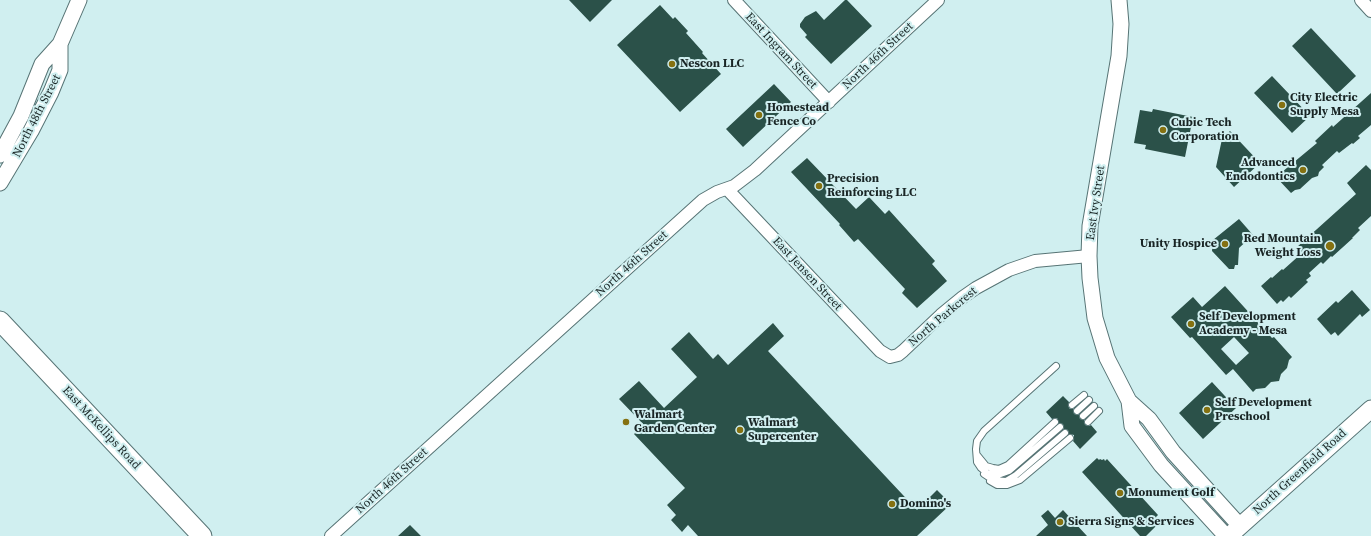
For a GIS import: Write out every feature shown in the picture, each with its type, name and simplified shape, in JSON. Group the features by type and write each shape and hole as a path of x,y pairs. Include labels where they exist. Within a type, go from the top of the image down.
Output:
{"main road":[{"name":"East McKellips Road","path":"0,320 202,536"},
{"name":"North Greenfield Road","path":"1235,531 1371,409"}],"street":[{"name":"North 48th Street","path":"0,155 24,110 42,64 60,44 78,0"},
{"name":"East Ingram Street","path":"734,0 828,102"},
{"name":"North 46th Street","path":"331,536 703,200 717,192 734,186 755,170 938,0"},
{"name":"East Ivy Street","path":"1119,0 1121,24 1119,56 1090,226 1089,256 1092,302 1099,334 1107,358 1129,401 1132,426 1161,465 1226,536"},
{"path":"1361,0 1371,11"},
{"name":"North 48th Street","path":"0,184 31,132 51,92 60,70 60,44"},
{"name":"East Jensen Street","path":"727,189 880,351 890,357"},
{"name":"North Parkcrest","path":"890,357 898,355 903,351 941,315 963,297 1009,270 1035,261 1089,256"},
{"name":"East Ivy Street","path":"1129,401 1149,419 1235,531"}],"lane":[{"path":"1056,366 984,431 977,441 977,462 989,481 997,485 1007,485 1020,480 1070,438"},
{"path":"1072,406 1084,395"},
{"path":"1077,411 1089,400"},
{"path":"1083,416 1096,409 1088,422"},
{"path":"976,454 986,466 999,469 1008,465 1055,422"},
{"path":"981,468 987,473 998,475 1010,471 1060,427"},
{"path":"984,474 993,480 1006,481 1016,475 1065,432"}],"building":[{"path":"569,0 612,0 590,22"},
{"path":"845,0 847,0 872,26 831,64 805,37 807,35 800,27 800,24 805,17 816,11 824,20"},
{"name":"Nescon LLC","path":"660,5 673,19 675,17 688,31 686,33 721,74 680,112 617,45"},
{"path":"1311,28 1356,76 1337,94 1292,46"},
{"name":"City Electric Supply Mesa","path":"1272,76 1310,116 1292,133 1254,93"},
{"name":"Homestead Fence Co","path":"774,84 791,102 743,147 726,129"},
{"path":"1371,93 1371,125 1358,136 1360,138 1353,144 1352,143 1339,153 1337,151 1322,165 1324,167 1319,172 1318,176 1312,178 1300,189 1291,193 1276,177 1317,143 1315,141 1332,125 1333,127"},
{"name":"Cubic Tech Corporation","path":"1153,109 1193,117 1185,157 1145,149 1146,145 1134,143 1140,110 1152,112"},
{"path":"1230,131 1260,163 1234,187 1216,167 1222,139"},
{"path":"807,158 856,209 869,197 885,214 889,210 935,261 932,264 947,281 917,308 902,293 905,289 858,239 854,242 839,225 840,224 791,172"},
{"path":"1366,165 1371,170 1371,216 1358,228 1360,230 1353,238 1332,257 1331,256 1323,264 1321,262 1309,273 1311,276 1306,280 1308,282 1291,298 1289,296 1283,302 1281,300 1277,304 1261,286 1282,269 1283,270 1302,253 1297,247 1356,194 1347,183"},
{"name":"Unity Hospice","path":"1239,219 1253,235 1239,248 1238,265 1235,265 1234,269 1229,269 1212,251 1213,240"},
{"path":"1225,286 1272,338 1274,337 1292,357 1289,360 1287,368 1281,374 1279,381 1271,382 1265,388 1256,389 1253,392 1233,369 1226,375 1192,337 1190,338 1171,317 1193,297 1202,307","holes":["1234,337 1249,353 1236,365 1221,349"]},
{"path":"1352,290 1370,310 1362,317 1360,314 1338,336 1335,332 1331,335 1317,319 1336,301 1338,303"},
{"name":"Walmart Supercenter","path":"773,323 784,336 768,351 917,510 937,490 951,504 917,536 698,536 688,525 682,532 671,520 676,515 667,505 685,488 634,434 644,425 619,399 639,381 664,408 697,377 671,349 689,332 713,359 718,354 728,365"},
{"name":"Self Development Preschool","path":"1212,382 1236,408 1203,439 1179,413"},
{"path":"1063,396 1069,402 1068,406 1070,409 1073,409 1074,414 1079,415 1080,419 1084,420 1085,425 1091,425 1097,432 1080,449 1073,441 1074,435 1069,434 1068,430 1064,429 1063,424 1059,423 1057,418 1052,419 1046,412"},
{"name":"Monument Golf","path":"1097,458 1099,460 1104,459 1105,461 1107,459 1158,515 1155,523 1157,525 1146,536 1140,536 1082,472"},
{"name":"Sierra Signs & Services","path":"1048,510 1055,518 1063,510 1087,536 1036,536 1048,525 1041,516"},
{"path":"410,525 421,536 398,536"}],"place":[{"name":"Nescon LLC","path":"672,64"},
{"name":"City Electric Supply Mesa","path":"1282,105"},
{"name":"Homestead Fence Co","path":"759,115"},
{"name":"Cubic Tech Corporation","path":"1163,130"},
{"name":"Advanced Endodontics","path":"1303,170"},
{"name":"Precision Reinforcing LLC","path":"819,186"},
{"name":"Unity Hospice","path":"1225,244"},
{"name":"Red Mountain Weight Loss","path":"1330,246"},
{"name":"Self Development Academy - Mesa","path":"1191,324"},
{"name":"Self Development Preschool","path":"1207,410"},
{"name":"Walmart Garden Center","path":"626,422"},
{"name":"Walmart Supercenter","path":"740,430"},
{"name":"Monument Golf","path":"1120,493"},
{"name":"Domino's","path":"892,504"},
{"name":"Sierra Signs & Services","path":"1060,522"}]}
